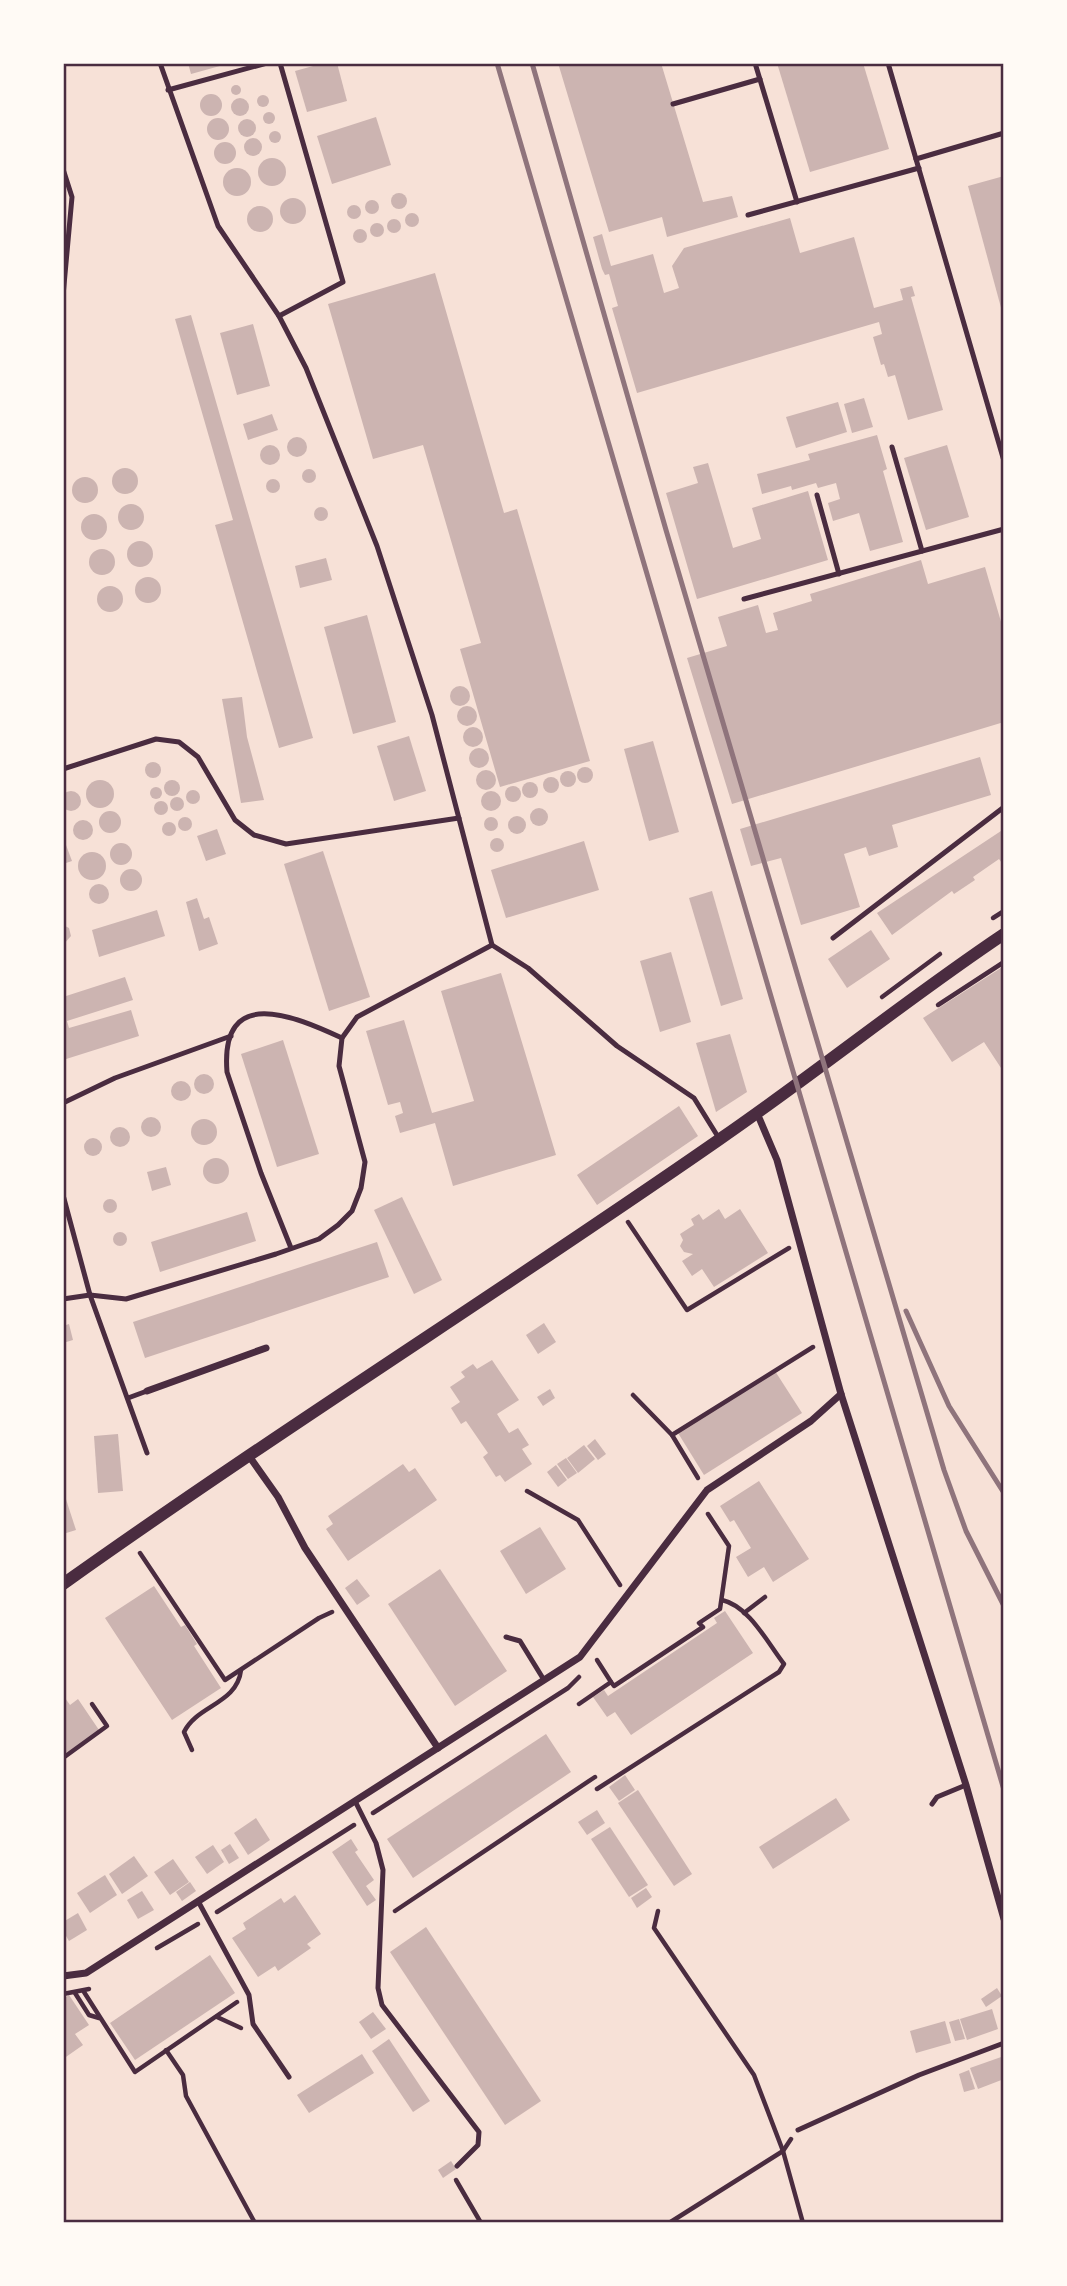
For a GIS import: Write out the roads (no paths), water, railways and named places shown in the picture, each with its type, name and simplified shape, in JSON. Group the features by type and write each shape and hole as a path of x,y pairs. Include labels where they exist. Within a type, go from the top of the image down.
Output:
{"street":[{"path":"63,1584 719,1140 945,973 1004,934"},
{"path":"757,1113 776,1160 841,1394 966,1785 1004,1919"},
{"path":"146,1391 266,1348"},
{"path":"64,1976 86,1973 580,1657 707,1490 811,1421 841,1394"},
{"path":"249,1456 278,1497 305,1548 438,1748"}],"lane":[{"path":"160,63 218,226 279,316 306,368 377,545 432,715 492,945 528,968 617,1046 694,1098 719,1140"},
{"path":"168,90 267,63"},
{"path":"279,316 343,282 280,63"},
{"path":"755,63 797,202"},
{"path":"888,63 1004,461"},
{"path":"673,104 760,79"},
{"path":"916,159 1004,133"},
{"path":"748,215 919,167"},
{"path":"63,169 72,197 63,296"},
{"path":"892,447 922,551"},
{"path":"817,495 839,574"},
{"path":"744,599 1004,528"},
{"path":"63,769 156,739 179,742 198,757 234,820 254,835 286,844 459,818"},
{"path":"832,938 1004,807"},
{"path":"63,1299 90,1295 126,1299 319,1239 338,1225 352,1211 361,1188 365,1163 339,1066 342,1038 357,1017 492,945"},
{"path":"291,1248 261,1173 228,1072 226,1055 234,1028 248,1014 273,1013 299,1018 342,1038"},
{"path":"63,1103 115,1078 231,1036"},
{"path":"63,1195 90,1295 147,1453"},
{"path":"128,1398 146,1391"},
{"path":"506,1637 520,1641 544,1680"},
{"path":"932,1804 937,1797 966,1785"},
{"path":"355,1801 376,1843 383,1870 377,1988 382,2005 479,2132 478,2145 457,2166"},
{"path":"198,1901 249,1995 253,2024 289,2077"},
{"path":"798,2130 919,2075 1004,2043"}],"railway":[{"path":"497,63 1004,1790"},
{"path":"532,63 666,530 944,1470 966,1531 1004,1606"},
{"path":"906,1311 949,1406 1004,1493"}]}
